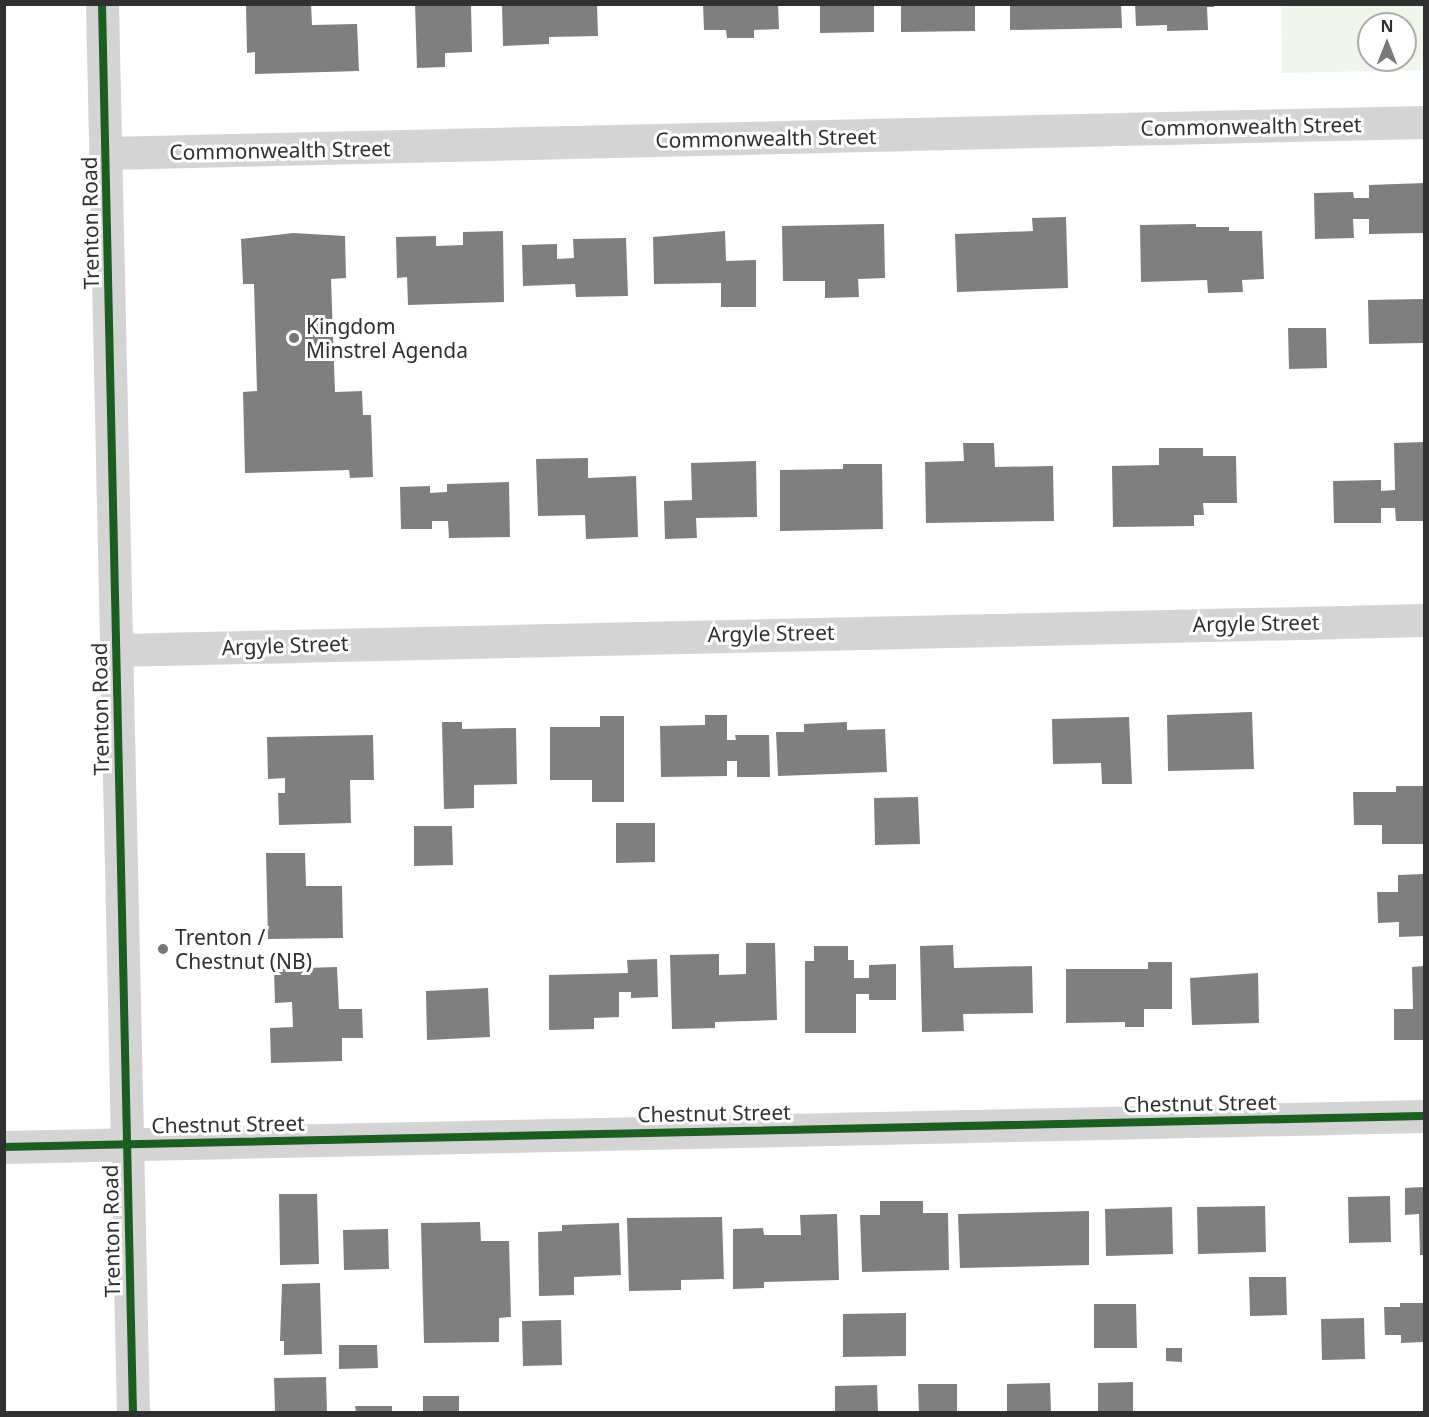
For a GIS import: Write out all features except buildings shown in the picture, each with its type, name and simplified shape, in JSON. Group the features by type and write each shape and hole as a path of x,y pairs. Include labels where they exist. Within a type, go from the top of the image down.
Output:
{"street":[{"name":"Trenton Road","path":"102,4 133,1413"},
{"name":"Commonwealth Street","path":"107,153 1425,122"},
{"name":"Argyle Street","path":"117,650 1425,620"},
{"name":"Chestnut Street","path":"4,1147 1425,1116"}],"shaded area":[{"path":"1281,5 1424,5 1424,70 1417,70 1417,12 1357,12 1357,71 1282,73"}],"cycle path":[{"path":"102,4 133,1412"},
{"path":"4,1147 1424,1116"}],"place":[{"name":"Kingdom Minstrel Agenda","path":"294,338"},
{"name":"Trenton / Chestnut (NB)","path":"163,949"}]}
